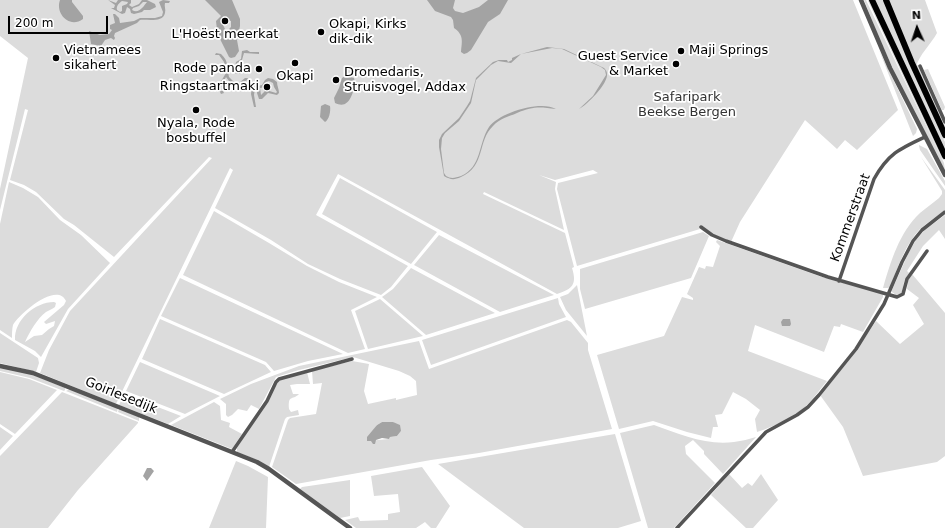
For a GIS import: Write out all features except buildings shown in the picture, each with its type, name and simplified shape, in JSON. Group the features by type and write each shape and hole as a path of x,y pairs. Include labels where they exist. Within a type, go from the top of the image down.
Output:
{"highway":[{"path":"872,0 945,156"},
{"path":"886,0 912,63 945,135"}],"street":[{"path":"861,0 890,68 924,137 945,175"},
{"path":"920,66 943,113 945,122"},
{"name":"Kommerstraat","path":"839,281 874,179 881,166 894,153 924,137"},
{"path":"677,528 766,432 797,416 819,396 856,349 884,304 902,262 913,241 922,230 945,212"},
{"name":"Kommerstraat","path":"701,227 712,235 739,246 839,281 888,294"},
{"path":"888,294 897,296 903,294 907,278 927,252"},
{"path":"232,452 267,401 279,379 352,359"},
{"name":"Goirlesedijk","path":"0,366 33,373 257,462 269,469 350,528"}],"green space":[{"name":"Safaripark Beekse Bergen","path":"0,0 853,0 898,110 857,150 845,140 837,149 805,120 740,222 731,242 699,228 700,229 577,266 557,189 558,183 598,173 593,170 555,180 539,175 556,182 555,189 564,230 484,192 483,194 565,233 574,267 572,268 574,282 570,288 557,294 338,174 316,215 408,266 391,287 381,295 340,279 308,264 271,240 215,208 233,170 230,168 116,404 40,373 49,350 70,311 212,158 209,157 114,257 74,225 64,219 36,192 24,185 10,180 28,110 25,109 0,210 0,189 28,58 0,36"},
{"path":"864,0 866,0 944,163 945,170 904,93 879,38"},
{"path":"874,0 883,0 910,68 945,142 945,149"},
{"path":"889,0 925,0 937,33 920,58 916,67"},
{"path":"879,50 917,129 913,136"},
{"path":"928,69 945,107 944,110 941,108 924,70"},
{"path":"919,145 927,149 945,181 945,186 920,150"},
{"path":"921,157 945,190 945,210 923,226 915,235 902,256 890,287 883,288 893,258 906,229 920,213 942,194 942,191"},
{"path":"340,178 437,232 411,264 322,214"},
{"path":"9,182 38,197 60,220 81,235 110,263 68,309 41,357 35,351 15,340 18,326 22,319 33,309 40,305 54,302 56,303 55,307 46,312 40,318 31,330 25,342 34,336 42,335 54,326 55,321 46,324 44,322 64,305 66,301 61,296 55,295 47,297 30,307 13,325 12,338 0,330 0,224"},
{"path":"214,211 307,266 339,282 377,297 351,310 365,349 348,353 183,275"},
{"path":"945,215 945,239 939,230 923,246 907,271 909,273 904,281 902,293 896,295 892,292 892,290 916,240 925,230"},
{"path":"703,232 709,236 691,278 585,309 580,289 580,269"},
{"path":"439,235 554,295 500,312 414,265"},
{"path":"717,240 819,276 883,294 883,297 863,332 841,324 840,327 834,326 824,352 755,325 748,351 827,381 807,405 784,421 757,432 755,419 760,410 746,399 733,392 722,414 715,415 718,427 713,427 711,438 653,421 619,429 597,355 664,336 682,297 693,300 693,298 687,294 699,267 705,269 706,266 713,267 720,246 716,242"},
{"path":"411,268 495,313 426,335 382,297 393,289"},
{"path":"912,274 945,313 945,456 937,462 863,476 843,427 820,395 851,358 876,321 900,344 924,324 913,305 919,298 907,289 908,281"},
{"path":"180,278 343,354 308,361 274,371 266,362 161,316"},
{"path":"577,285 587,336 566,310 560,297 568,294"},
{"path":"558,298 559,304 566,317 431,365 422,340"},
{"path":"380,299 423,336 368,349 355,311"},
{"path":"160,319 265,365 271,372 224,394 142,359"},
{"path":"567,320 571,322 588,343 588,350 612,429 296,484 272,467 288,420 290,418 316,414 322,383 313,384 312,371 352,361 369,364 364,391 368,404 417,395 416,381 410,376 399,371 353,357 276,377 259,409 251,405 247,411 238,409 228,417 226,415 226,404 220,399 251,384 299,366 419,341 429,369","holes":["382,422 393,422 401,431 397,436 390,437 389,439 367,441 377,425"]},
{"path":"0,333 38,358 39,363 36,372 0,363"},
{"path":"140,362 220,396 185,414 126,391"},
{"path":"0,367 31,374 65,388 65,390 64,391 30,378 0,371"},
{"path":"0,372 29,379 57,390 15,434 0,424"},
{"path":"307,372 310,384 290,385 293,394 299,394 291,398 289,401 289,409 291,412 298,410 299,415 287,417 285,419 269,467 260,461 237,452 237,448 279,380"},
{"path":"70,389 118,408 117,412 66,391"},
{"path":"62,392 138,423 78,490 48,528 0,528 0,456"},
{"path":"124,394 181,416 168,424 119,405"},
{"path":"214,402 220,406 221,420 230,423 229,427 242,434 232,449 171,425"},
{"path":"119,409 139,417 139,421 118,412"},
{"path":"654,425 703,441 724,443 743,441 756,437 723,474 693,440 685,446 686,454 715,483 674,528 648,528 620,433"},
{"path":"0,427 13,436 0,450"},
{"path":"615,434 641,521 618,528 524,528 438,464"},
{"path":"236,461 268,477 266,528 209,528"},
{"path":"422,467 450,506 436,528 431,528 425,522 416,528 356,528 345,520 358,517 360,521 388,520 388,514 400,512 398,494 374,496 371,476"},
{"path":"729,474 742,488 748,483 752,486 761,474 778,500 753,528 746,528 711,495"},
{"path":"350,480 350,516 340,518 300,489 302,487"}],"shaded area":[{"path":"60,0 72,0 83,16 83,19 78,22 73,22 64,18 60,10"},
{"path":"108,0 116,3 118,0 131,0 129,5 132,7 139,4 142,0 147,0 155,4 156,7 134,14 131,13 130,9 127,7 125,13 122,14 111,8 114,8 115,5","holes":["122,1 128,2 122,6 122,11 120,12 117,10 117,7","143,2 147,2 141,9 137,11 132,10"]},
{"path":"163,0 170,1 169,3 165,3 165,13 161,18 154,20 140,20 137,23 115,33 114,40 111,38 105,40 101,46 91,44 89,31 100,35 109,34 112,30 110,29 110,25 115,23 113,14 119,18 120,23 134,21 140,18 155,18 162,16 163,12 159,2"},
{"path":"205,0 232,0 240,19 237,40 239,51 235,57 229,57 219,37 216,21 221,16","holes":["224,21 231,21 231,27 228,30 225,29 223,25"]},
{"path":"427,0 455,0 453,8 455,11 463,13 479,7 488,0 508,0 500,14 488,22 471,50 464,54 461,52 461,36 454,28 451,17 435,11"},
{"path":"547,47 564,49 604,68 607,72 606,78 596,94 579,109 593,96 606,75 605,70 562,49 552,48 521,54"},
{"path":"247,50 250,52 259,52 259,54 244,53 242,60 237,63 235,70 240,73 244,67 248,68 248,70 244,69 241,74 236,74 234,71 236,62 241,59 242,51"},
{"path":"216,53 221,54 224,57 229,77 234,82 239,83 245,78 248,78 255,88 254,95 256,107 254,107 251,94 252,86 247,80 236,85 229,81 226,77 220,91 223,91 224,93 221,94 218,92 220,83 226,73 224,62 219,55 215,55"},
{"path":"521,54 511,63 498,61 491,65 476,80 471,103 459,121 445,133 442,138 441,149 444,173 446,176 453,178 468,172 476,161 489,127 501,117 520,109 530,107 540,106 556,109 532,108 501,119 488,132 478,160 474,166 469,172 461,177 454,179 451,179 444,176 439,140 442,134 459,118 470,101 476,78 493,62 499,60 507,60 508,62 512,60 512,58"},
{"path":"345,76 354,78 355,83 350,100 347,103 340,105 335,103 334,98 342,78"},
{"path":"268,78 277,82 279,93 277,95 268,93 262,99 259,99 257,93 258,86 262,85","holes":["269,81 273,83 277,92 266,90 261,95 260,88 266,87 266,82"]},
{"path":"325,104 330,106 330,113 325,122 320,117 321,106"},
{"path":"783,319 790,319 790,326 782,326 781,322"},
{"path":"382,422 393,422 400,425 401,431 397,436 390,437 389,439 382,438 376,440 375,444 371,441 367,441 367,437 377,425"},
{"path":"147,468 151,468 154,471 147,481 143,476"}],"place":[{"name":"L'Hoëst meerkat","path":"225,21"},
{"name":"Okapi, Kirks dik-dik","path":"321,32"},
{"name":"Maji Springs","path":"681,51"},
{"name":"Vietnamees sikahert","path":"56,58"},
{"name":"Okapi","path":"295,63"},
{"name":"Guest Service & Market","path":"676,64"},
{"name":"Rode panda","path":"259,69"},
{"name":"Dromedaris, Struisvogel, Addax","path":"336,80"},
{"name":"Ringstaartmaki","path":"267,87"},
{"name":"Nyala, Rode bosbuffel","path":"196,110"}]}
